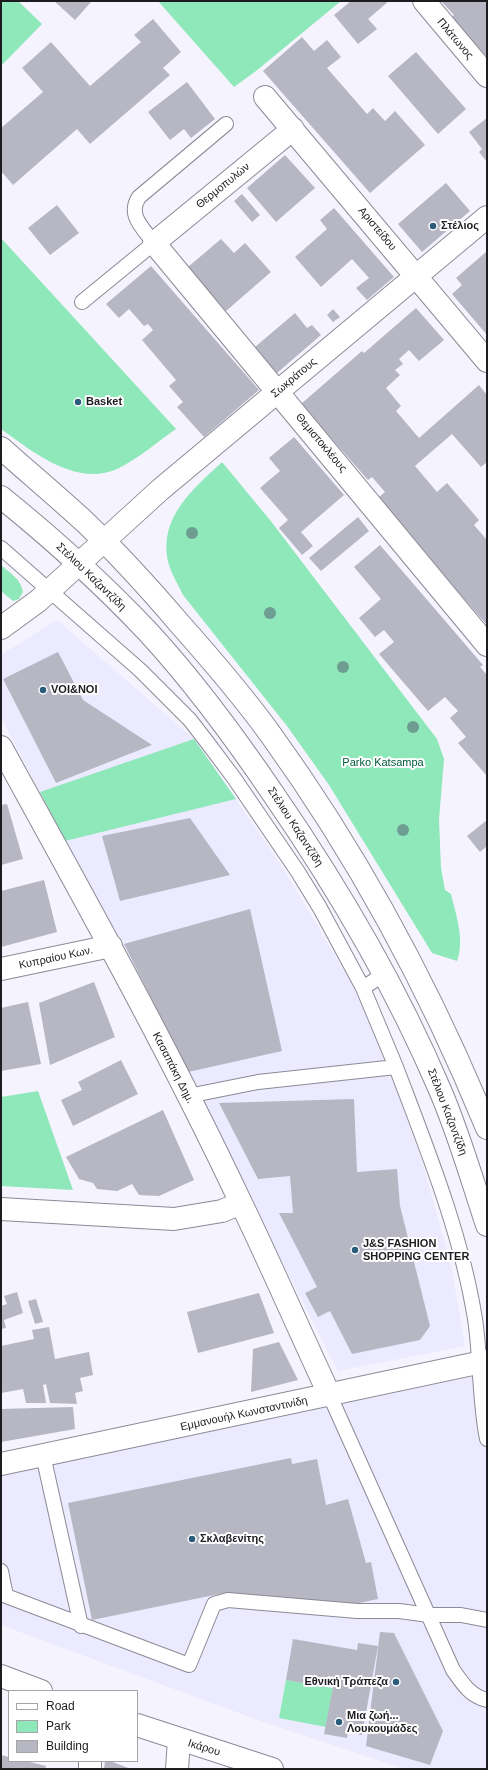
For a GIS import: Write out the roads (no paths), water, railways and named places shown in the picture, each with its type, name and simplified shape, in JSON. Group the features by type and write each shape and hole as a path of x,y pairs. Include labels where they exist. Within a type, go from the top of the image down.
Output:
{"street":[{"name":"Πλάτωνος","path":"424,1 487,76"},
{"name":"Αριστείδου","path":"265,97 487,361"},
{"name":"Θερμοπυλών","path":"154,242 292,129"},
{"name":"Σωκράτους","path":"1,628 49,591 166,484 487,217"},
{"name":"Θεμιστοκλέους","path":"154,242 487,645"},
{"path":"1,448 103,540 157,597 205,652 270,733 315,799 368,885 402,945 438,1016 487,1128"},
{"name":"Στέλιου Καζαντζίδη","path":"1,497 79,564 148,632 214,711 253,764 325,872 384,974 417,1038 441,1092 487,1225"},
{"name":"Κασαπάκη Δημ.","path":"1,748 111,946 188,1096 241,1203 330,1396"},
{"name":"Κυπραίου Κων.","path":"1,970 111,946"},
{"path":"1,1209 174,1219 216,1213 241,1203"},
{"name":"Εμμανουήλ Κωνσταντινίδη","path":"1,1464 330,1396 483,1362"},
{"path":"1,1676 38,1690"},
{"name":"Ικάρου","path":"138,1725 179,1740 272,1769"},
{"path":"177,1769 179,1740"}],"lane":[{"path":"82,302 154,242 134,214 136,200 226,124"},
{"path":"1,548 140,670 190,720 298,872 332,928 363,988 396,1067 450,1216 483,1362 480,1398 487,1439"},
{"path":"363,988 384,974"},
{"path":"188,1096 258,1082 396,1067"},
{"path":"330,1396 453,1670 466,1688 476,1697 487,1700"},
{"path":"43,1455 81,1626"},
{"path":"1,1571 6,1596 81,1626 189,1665 214,1604 228,1600 357,1611 399,1611 429,1616 461,1615 487,1620"}],"place":[{"name":"Στέλιος","path":"433,226"},
{"name":"Basket","path":"78,402"},
{"name":"VOI&NOI","path":"43,690"},
{"name":"J&S FASHION SHOPPING CENTER","path":"355,1250"},
{"name":"Σκλαβενίτης","path":"192,1539"},
{"name":"Εθνική Τράπεζα","path":"396,1682"},
{"name":"Μια ζωή... Λουκουμάδες","path":"339,1722"}],"park label":[{"name":"Parko Katsampa","path":"383,763"}]}
